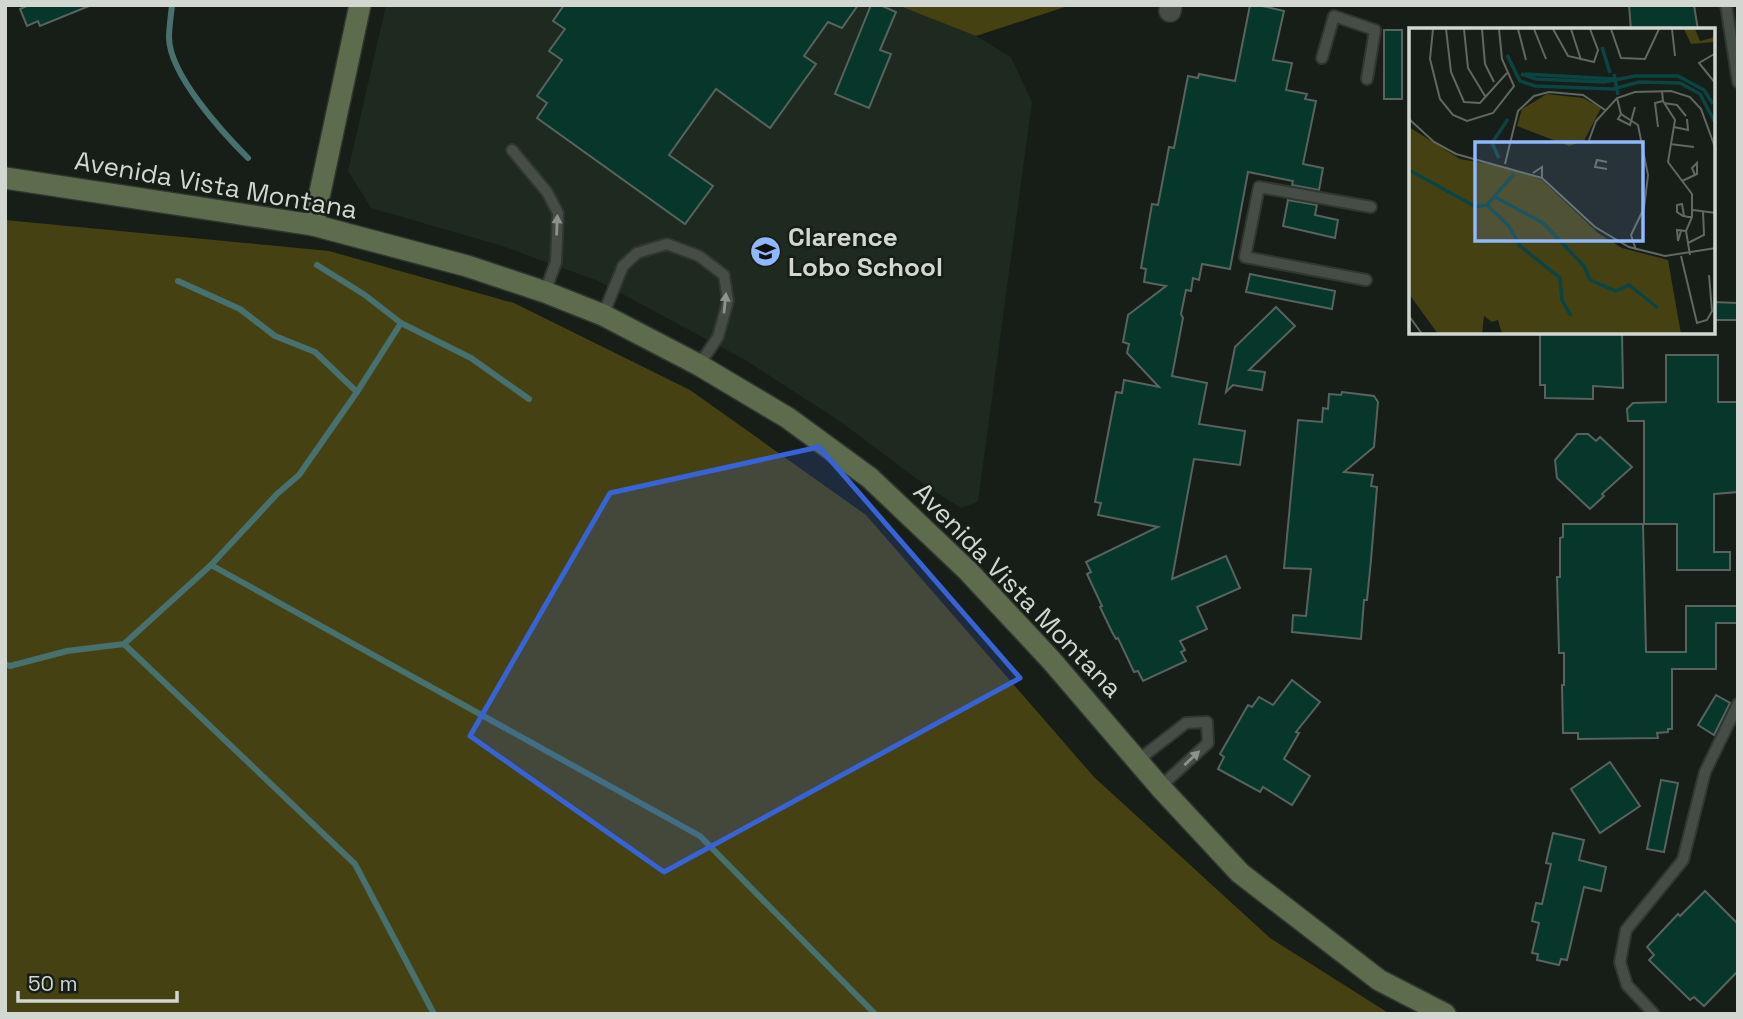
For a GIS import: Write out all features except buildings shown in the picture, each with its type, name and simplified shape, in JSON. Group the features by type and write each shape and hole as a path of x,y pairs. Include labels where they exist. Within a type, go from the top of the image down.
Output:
{"street":[{"path":"313,225 360,5"},
{"name":"Avenida Vista Montana","path":"5,178 313,225 467,266 603,315 699,365 788,418 870,478 978,581 1051,660 1160,787 1240,873 1379,980 1445,1014"}],"lane":[{"path":"1726,5 1738,82"},
{"path":"1322,58 1334,16 1375,30 1367,79"},
{"path":"512,150 547,192 558,213 556,262 545,292"},
{"path":"1366,279 1245,257 1259,187 1371,207"},
{"path":"603,315 623,266 637,253 667,244 699,256 724,275 728,301 718,337 699,365"},
{"path":"1654,1014 1627,985 1620,962 1626,930 1683,860 1705,772 1738,704"},
{"path":"1137,761 1186,723 1207,722 1208,743 1160,787"}],"highlighted area":[{"path":"819,447 1020,678 664,872 470,736 610,493"}],"shaded area":[{"name":"Clarence Lobo School","path":"386,5 897,5 976,36 1011,57 1032,102 978,502 961,508 929,488 838,420 745,360 598,281 499,245 371,208 348,171"},
{"path":"897,5 1071,5 976,36"},
{"path":"5,220 329,251 514,303 690,390 866,515 1094,777 1270,938 1390,1014 5,1014"}],"waterway":[{"path":"172,5 169,38 178,69 199,102 248,158"},
{"path":"317,265 365,295 401,323 471,358 529,399"},
{"path":"178,281 240,309 275,336 315,352 357,392"},
{"path":"5,664 10,666 67,651 124,644 211,565 277,494 299,475 401,323"},
{"path":"211,565 700,836 875,1014"},
{"path":"124,644 355,864 434,1014"}],"place":[{"name":"Clarence Lobo School","path":"765,252"}]}
